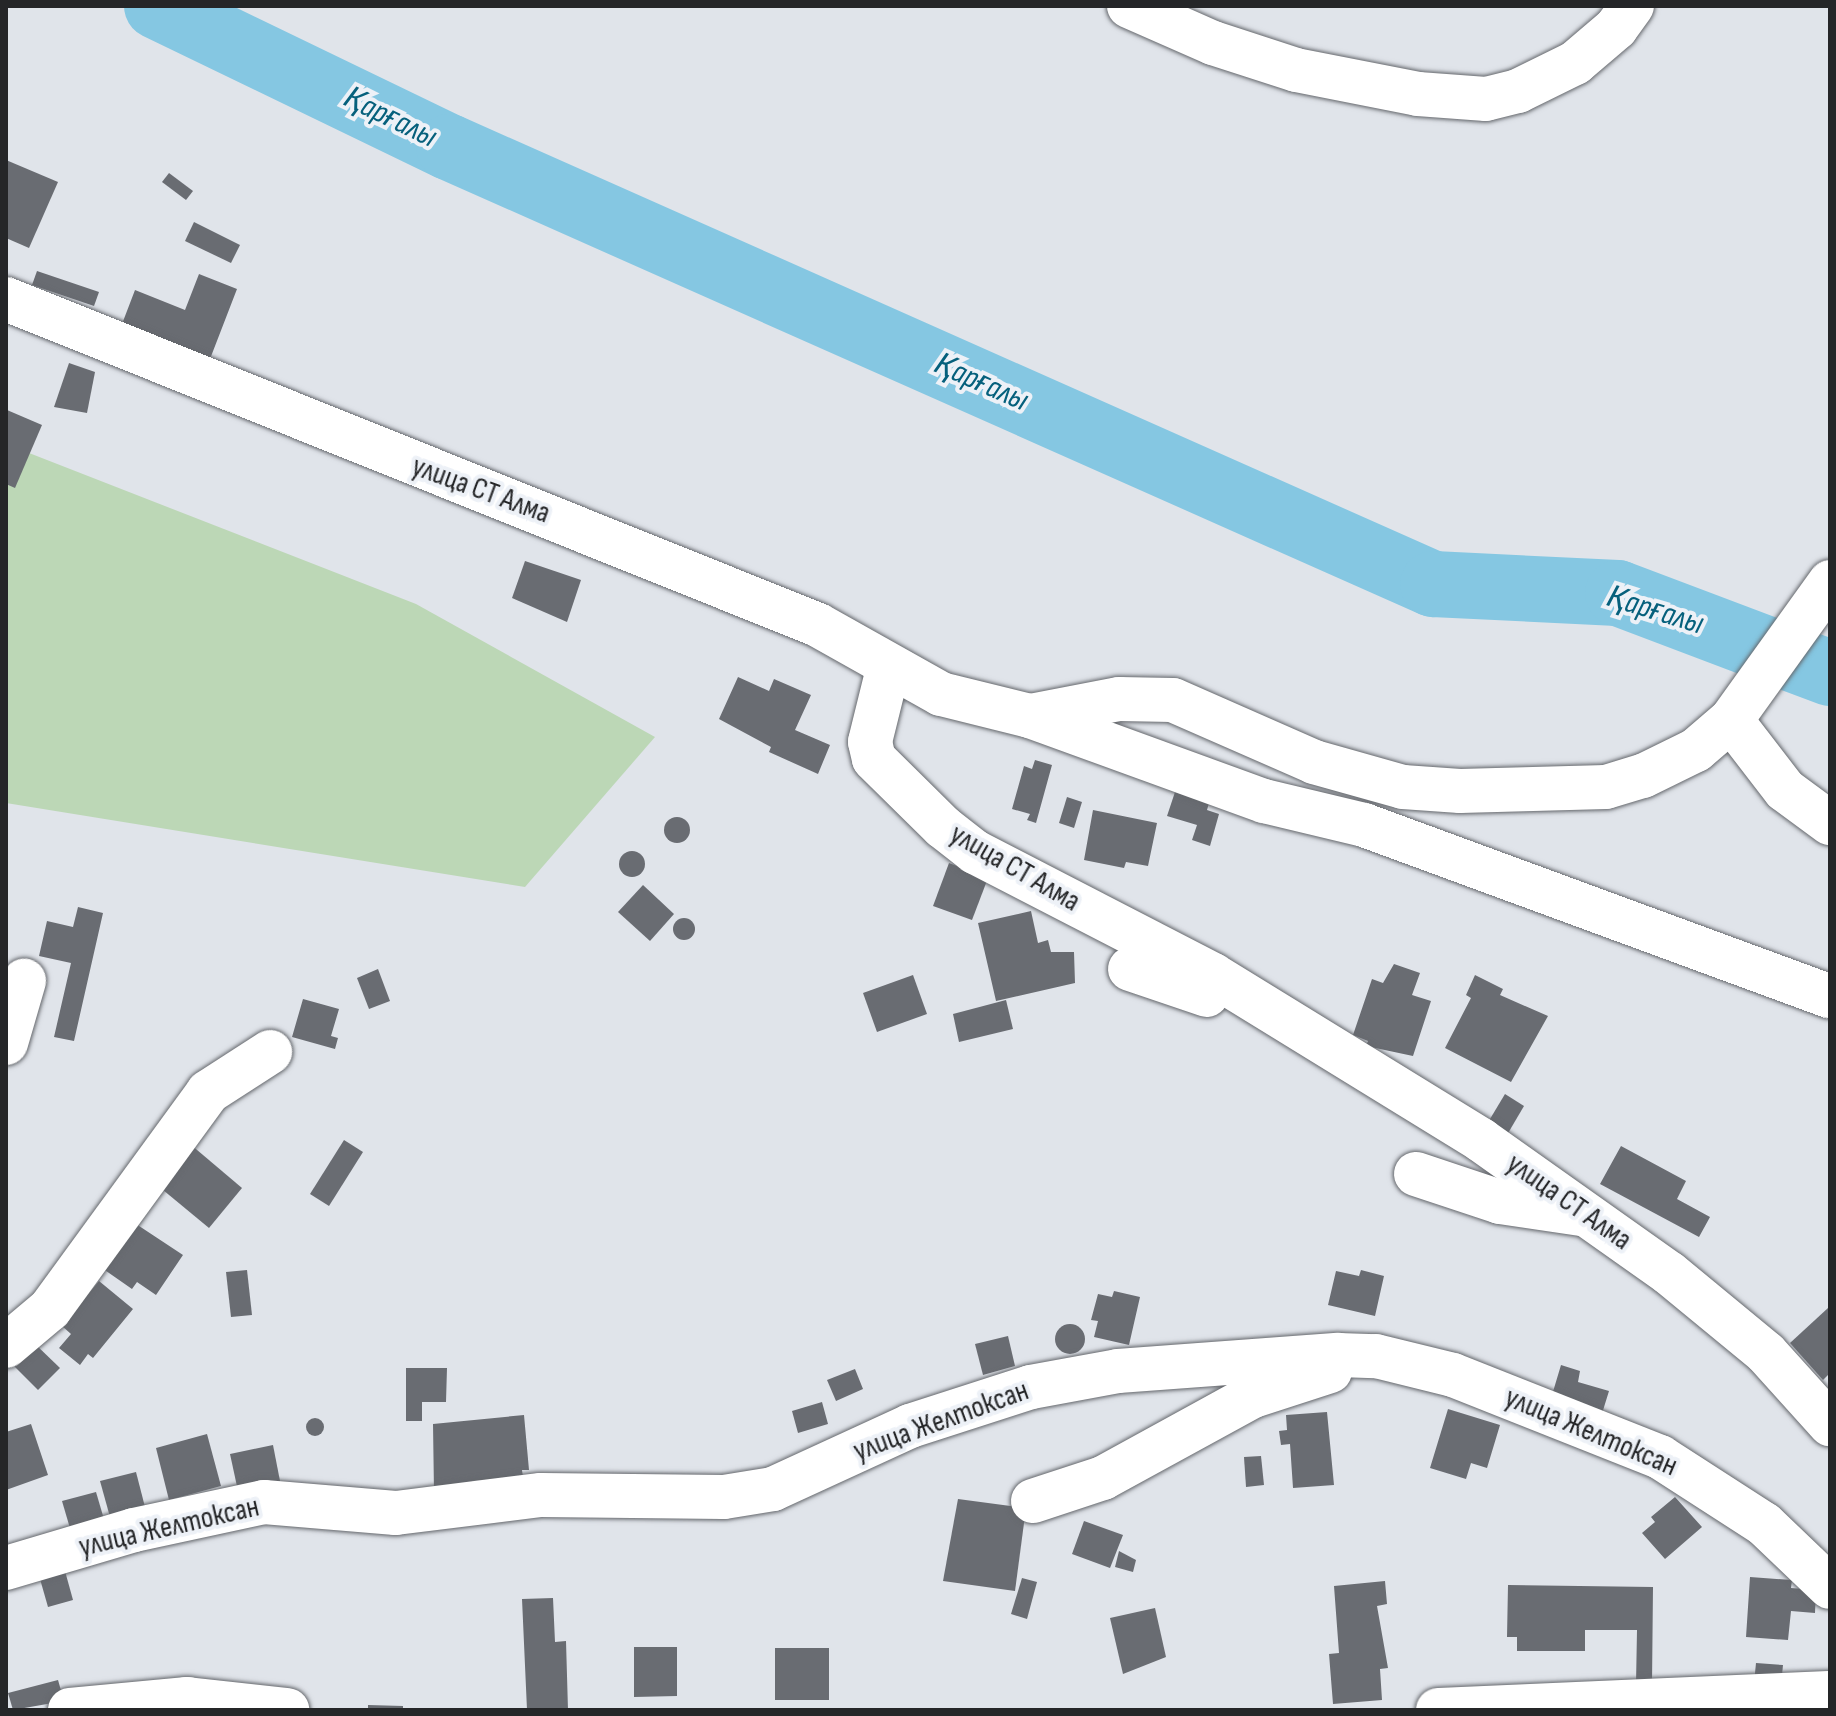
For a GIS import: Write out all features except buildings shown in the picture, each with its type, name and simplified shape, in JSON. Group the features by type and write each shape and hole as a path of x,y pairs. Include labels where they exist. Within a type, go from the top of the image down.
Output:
{"street":[{"path":"1129,6 1213,43 1296,70 1418,94 1486,99 1518,91 1575,63 1616,28 1632,6"},
{"name":"улица СТ Алма","path":"6,299 818,625 888,669 870,742 874,759 901,791 975,852 1213,975 1266,1012 1414,1096 1588,1215 1766,1353 1830,1424"},
{"path":"1030,716 1119,699 1173,700 1314,762 1403,787 1460,791 1606,787 1643,776 1696,750 1731,720 1830,582"},
{"path":"888,669 941,694 1030,716 1264,801 1364,825 1830,996"},
{"path":"1731,720 1785,790 1830,823"},
{"path":"1130,969 1266,1012"},
{"path":"6,1043 24,981"},
{"path":"6,1346 58,1298 208,1092 270,1052"},
{"path":"1416,1174 1500,1202 1588,1215"},
{"path":"1033,1501 1103,1478 1253,1396 1315,1379 1356,1356"},
{"name":"улица Желтоксан","path":"6,1568 134,1530 264,1502 396,1513 541,1495 724,1497 773,1489 910,1426 1031,1387 1118,1371 1356,1356 1453,1375 1660,1457 1764,1524 1830,1587"},
{"path":"1438,1710 1830,1693"},
{"path":"70,1710 187,1699 287,1710"}],"green space":[{"path":"6,444 416,604 655,737 525,887 6,803"}],"waterway":[{"name":"Қарғалы","path":"157,6 449,147 1433,584 1618,593 1830,673"}]}
